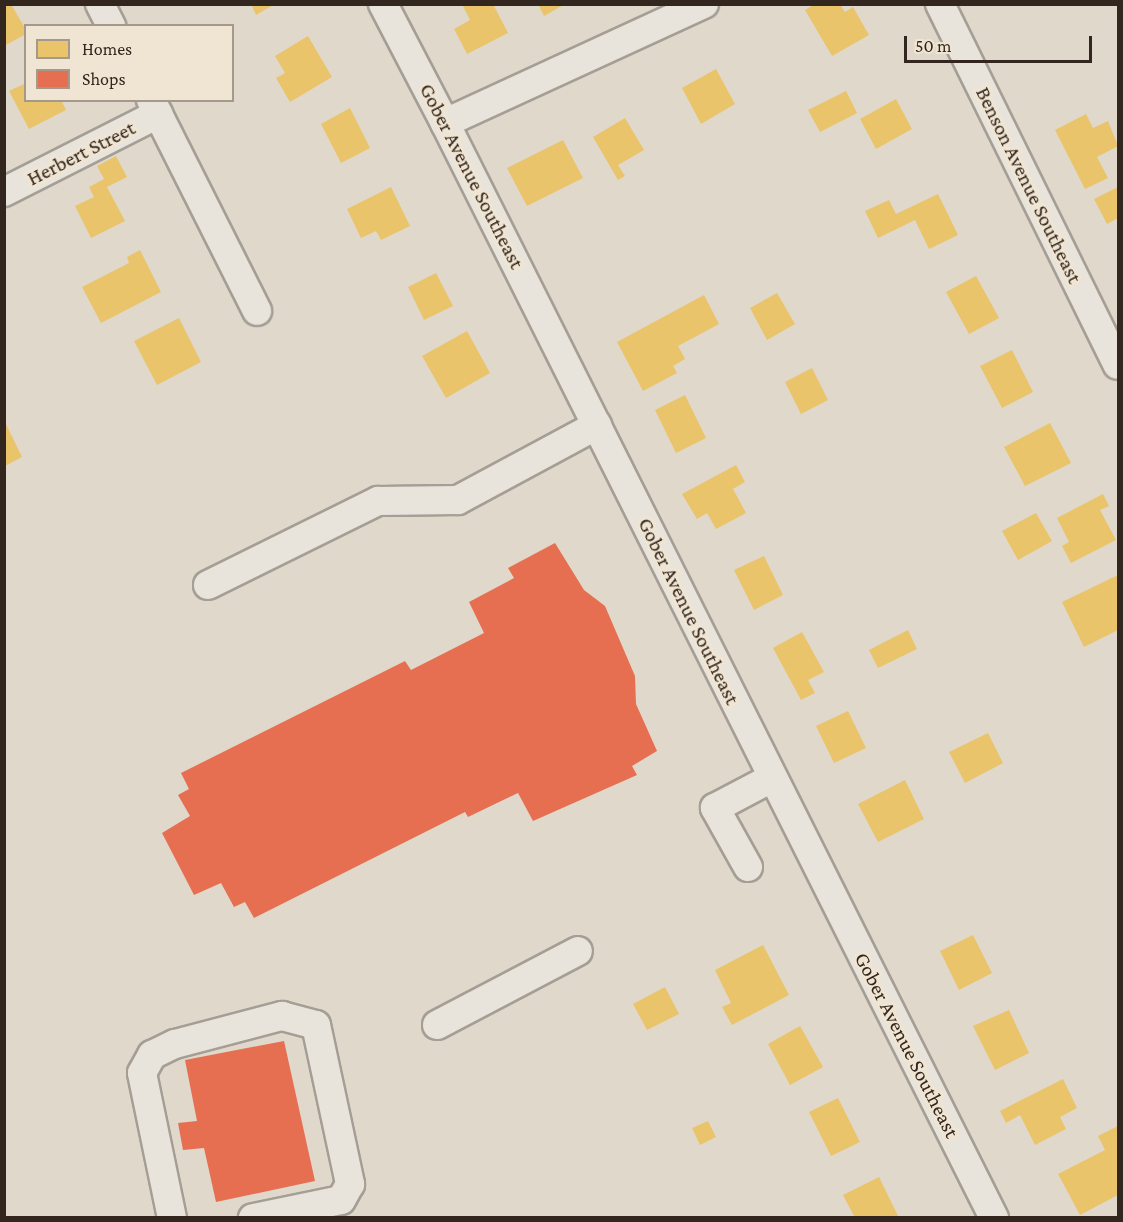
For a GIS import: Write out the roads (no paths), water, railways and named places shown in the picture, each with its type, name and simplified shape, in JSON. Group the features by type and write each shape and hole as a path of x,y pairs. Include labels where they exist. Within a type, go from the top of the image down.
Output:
{"street":[{"path":"100,4 110,24"},
{"name":"Gober Avenue Southeast","path":"383,4 446,123 994,1218"},
{"path":"446,123 704,4"},
{"name":"Benson Avenue Southeast","path":"940,4 1119,365"},
{"path":"155,107 257,311"},
{"name":"Herbert Street","path":"4,192 155,107"},
{"path":"208,585 378,501 458,500 597,425"},
{"path":"748,867 716,808 772,778"},
{"path":"437,1025 578,951"},
{"path":"172,1218 142,1073 152,1055 175,1044 282,1016 316,1025 350,1184 341,1200 253,1218"}]}
